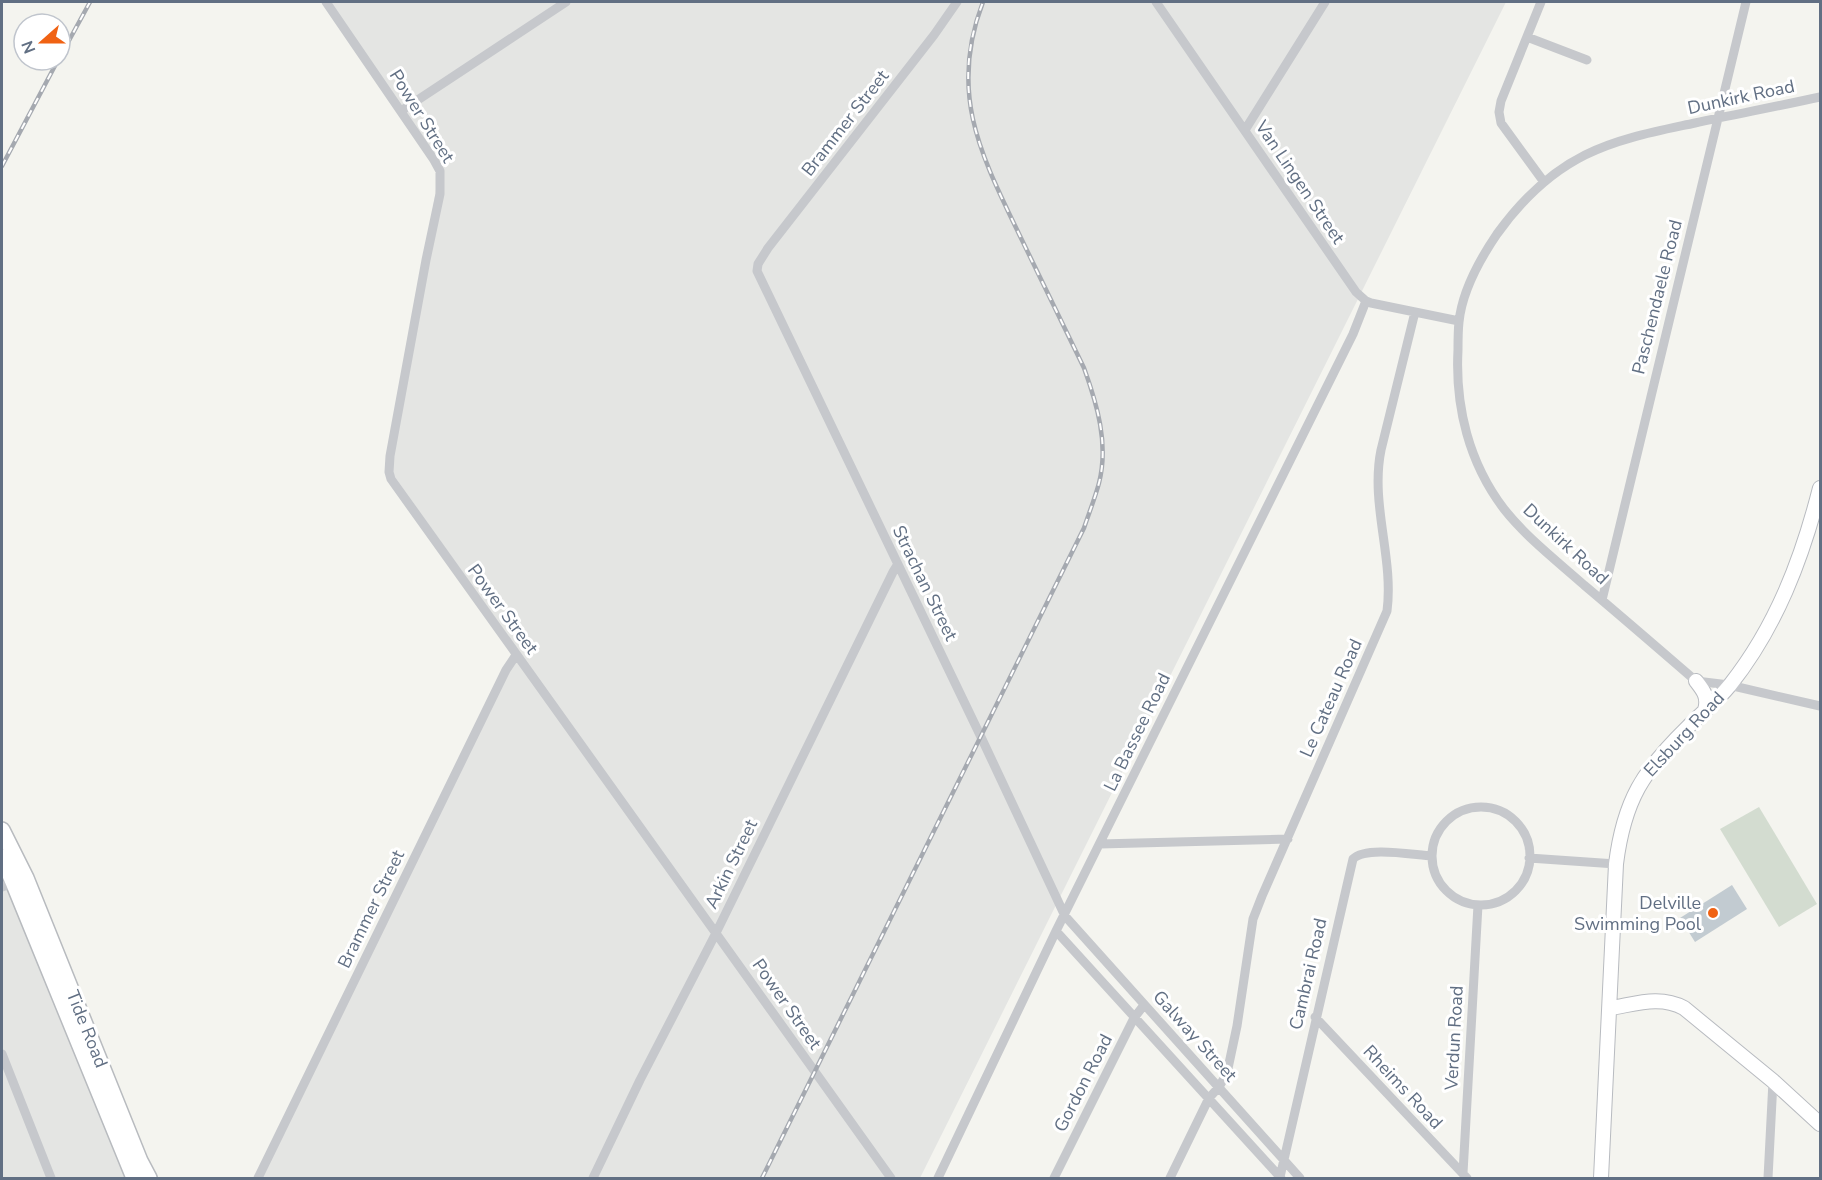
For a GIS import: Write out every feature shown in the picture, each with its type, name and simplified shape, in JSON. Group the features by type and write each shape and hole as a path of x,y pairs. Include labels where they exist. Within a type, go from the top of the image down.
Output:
{"main road":[{"name":"Elsburg Road","path":"1601,1179 1616,864 1625,818 1635,791 1659,757 1729,685 1757,645 1782,600 1807,540 1821,488"},
{"path":"1696,681 1706,695 1705,710"},
{"path":"2,830 14,883"},
{"path":"2,857 14,883"},
{"name":"Tide Road","path":"14,883 134,1179"},
{"name":"Tide Road","path":"14,883 149,1179"},
{"path":"1610,1008 1653,1001 1677,1004 1692,1013 1821,1124"}],"street":[{"name":"Power Street","path":"326,2 440,171 440,194 390,456 389,472 394,486 891,1179"},
{"path":"401,111 566,2"},
{"name":"Brammer Street","path":"758,264 773,241 934,35 957,2"},
{"name":"Van Lingen Street","path":"1156,2 1351,286 1366,301"},
{"path":"1245,130 1325,2"},
{"path":"1541,2 1501,101 1499,117 1507,132 1545,182"},
{"name":"Paschendaele Road","path":"1602,600 1746,2"},
{"path":"1527,37 1587,60"},
{"name":"Dunkirk Road","path":"1696,681 1533,540 1495,496 1481,471 1466,434 1459,402 1457,369 1459,321 1474,273 1488,246 1522,202 1559,171 1584,155 1641,135 1821,97"},
{"name":"Strachan Street","path":"758,264 757,271 760,279 1065,916"},
{"path":"1366,301 1459,321"},
{"name":"La Bassee Road","path":"938,1179 1056,932 1315,412 1353,334 1366,301"},
{"name":"Le Cateau Road","path":"1219,1087 1227,1073 1253,919 1387,611 1388,592 1377,470 1416,312"},
{"name":"Arkin Street","path":"593,1179 640,1080 716,933 898,564"},
{"name":"Brammer Street","path":"258,1179 506,670 516,655"},
{"path":"1696,681 1729,685 1821,706"},
{"path":"1478,807 1499,811 1517,823 1527,842 1529,858 1527,872 1512,894 1496,902 1478,905 1460,900 1445,890 1436,874 1432,856 1436,835 1449,819 1458,813 1478,807"},
{"path":"1100,844 1288,839"},
{"name":"Cambrai Road","path":"1280,1178 1353,859 1357,855 1368,852 1432,856"},
{"path":"1529,858 1616,864"},
{"name":"Verdun Road","path":"1465,1176 1478,905"},
{"name":"Galway Street","path":"1065,916 1300,1179"},
{"name":"Galway Street","path":"1056,932 1280,1178"},
{"name":"Gordon Road","path":"1054,1179 1134,1018 1144,1005"},
{"name":"Rheims Road","path":"1315,1017 1465,1176"},
{"path":"2,1054 51,1179"},
{"path":"1768,1179 1773,1081"},
{"path":"1170,1179 1209,1098 1219,1087"}],"shaded area":[{"path":"325,2 1506,2 920,1178 260,1178 518,650 390,470 439,171"},
{"path":"1759,807 1817,904 1779,927 1720,829"},
{"path":"2,842 147,1178 2,1178"},
{"name":"Delville Swimming Pool","path":"1732,885 1747,909 1695,942 1680,918"}],"railway":[{"path":"72,35 90,2"},
{"path":"762,1178 1084,528 1102,468 1100,424 1084,368 993,178 974,123 969,95 969,66 973,35 983,2"},
{"path":"2,166 52,72"}],"place":[{"name":"Delville Swimming Pool","path":"1713,913"}]}
